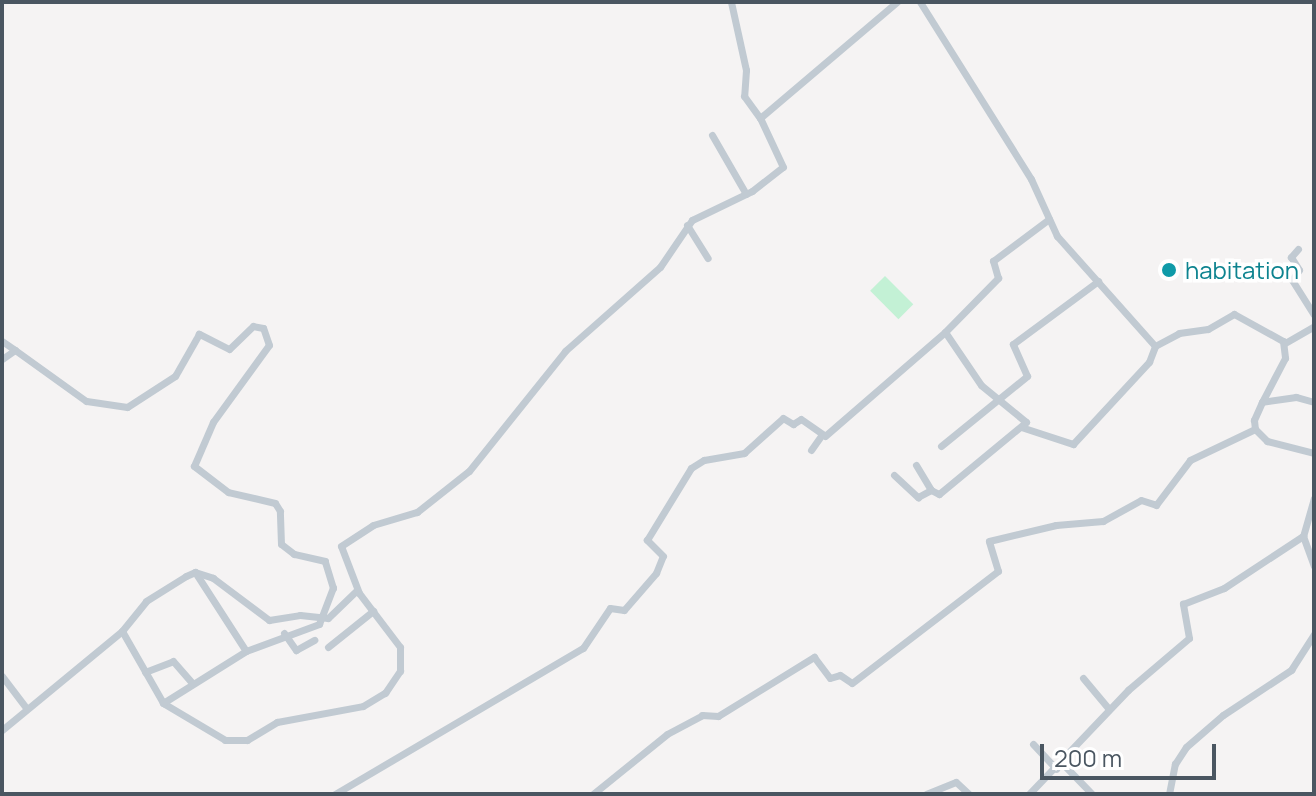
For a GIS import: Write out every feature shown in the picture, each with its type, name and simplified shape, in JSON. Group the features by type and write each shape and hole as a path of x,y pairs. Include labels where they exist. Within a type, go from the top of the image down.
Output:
{"street":[{"path":"122,631 163,703 220,738 241,741 277,722 372,703 395,681 402,654 357,590 342,544 373,525 417,512 469,471 565,351 666,261 687,225 746,194 785,164 744,95 746,70 731,2"},
{"path":"760,118 897,2"},
{"path":"920,2 1031,179 1057,236 1155,346"},
{"path":"712,135 746,194"},
{"path":"811,450 820,437 945,332 998,279 993,261 1049,219"},
{"path":"687,225 708,258"},
{"path":"1298,249 1291,257 1299,270 1292,279 1314,315"},
{"path":"941,446 1001,401 1028,372 1013,344 1098,281"},
{"path":"1021,427 1073,444 1149,362 1155,346 1179,333 1208,329 1234,314 1285,343"},
{"path":"2,341 86,401 127,407 175,376 199,334 229,349 253,326 263,328 269,345 213,422 194,466 228,492 275,503 281,519 278,534 285,549 325,561 333,588 323,618"},
{"path":"1285,343 1314,326"},
{"path":"916,465 931,490 940,493 1021,427 1025,418 980,383 945,332"},
{"path":"593,794 667,734 702,715 718,716 813,658 830,678 840,675 852,683 998,571 989,541 1056,525 1103,521 1141,500 1156,505 1190,460 1255,429 1262,402 1285,358 1285,343"},
{"path":"2,359 15,350"},
{"path":"1262,402 1296,397 1314,402"},
{"path":"335,794 561,663 584,647 589,632 611,607 623,611 637,599 663,557 648,544 648,537 674,488 695,465 744,453 783,418 793,424 801,419 820,437"},
{"path":"1255,429 1267,441 1314,453"},
{"path":"894,475 918,497 931,490"},
{"path":"1314,498 1303,536 1314,566"},
{"path":"1029,794 1059,766 1109,709 1189,638 1183,604 1224,588 1303,536"},
{"path":"2,730 122,631 146,601 195,572 213,578 269,620 300,615 323,618"},
{"path":"195,572 246,651"},
{"path":"163,703 246,651 323,618 357,590"},
{"path":"328,647 373,611"},
{"path":"284,633 297,651 314,640"},
{"path":"1169,794 1175,764 1186,747 1291,670 1314,634"},
{"path":"145,672 173,661 193,684"},
{"path":"2,676 27,709"},
{"path":"1083,678 1109,709"},
{"path":"1033,744 1092,794"},
{"path":"926,794 956,782 969,794"}],"green space":[{"path":"885,276 913,304 898,319 870,291"}],"place":[{"name":"habitation","path":"1169,270"}]}
